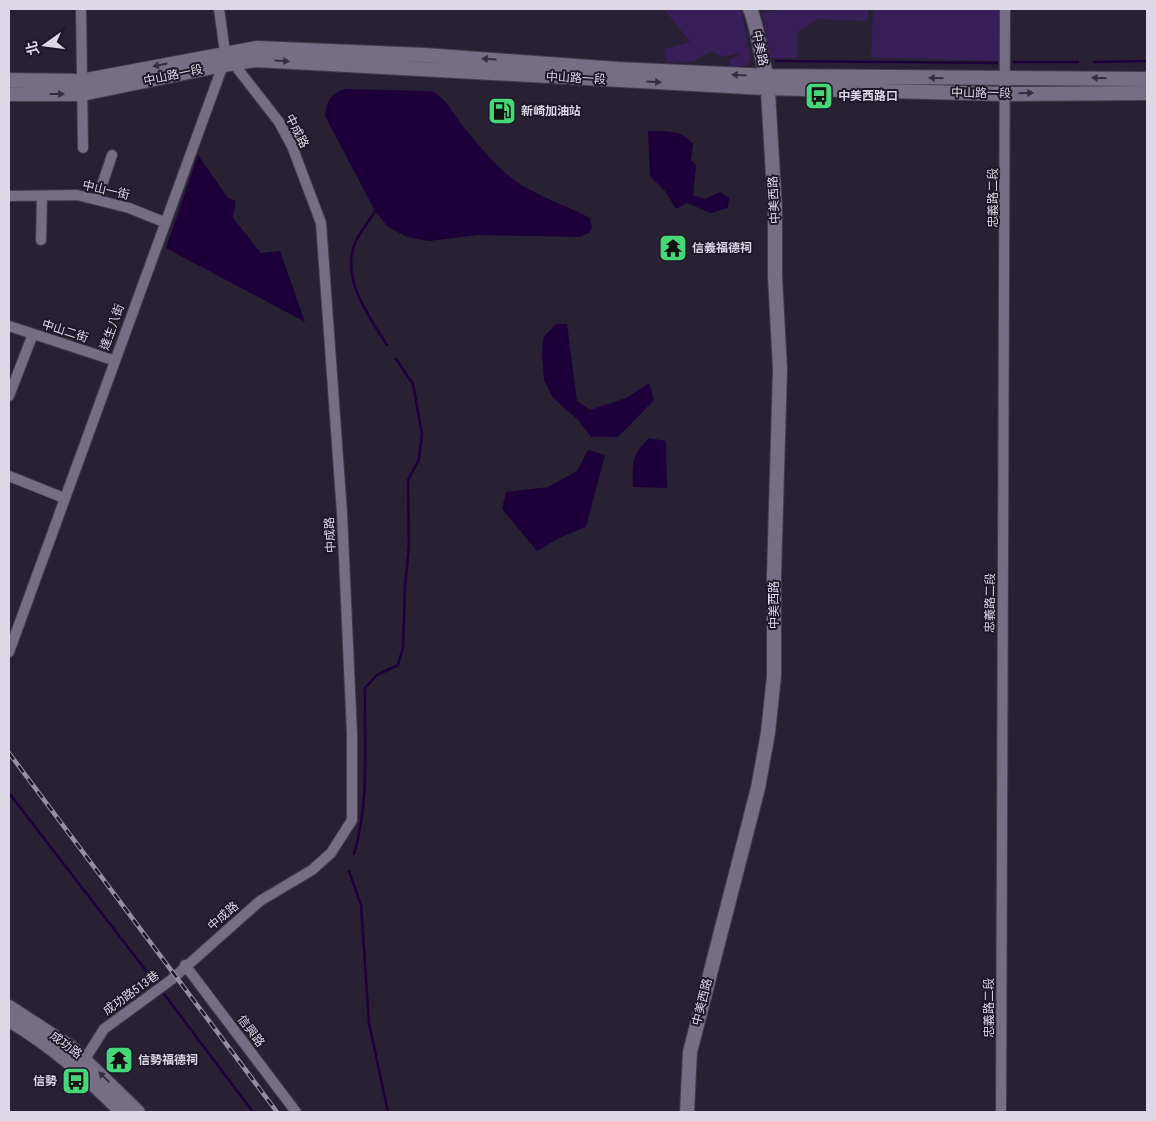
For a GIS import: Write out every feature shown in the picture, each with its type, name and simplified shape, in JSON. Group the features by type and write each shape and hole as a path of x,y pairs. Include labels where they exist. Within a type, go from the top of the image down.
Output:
{"street":[{"path":"81,9 83,148"},
{"name":"達生八街","path":"9,652 113,360 227,60 219,9"},
{"name":"中美路","path":"750,9 754,18 761,61 767,82"},
{"name":"忠義路二段","path":"1001,1112 1006,79 1004,9"},
{"name":"中山路一段","path":"9,94 82,88 227,60 262,48 617,75 1005,94 1147,93"},
{"name":"中成路","path":"185,965 260,901 296,881 331,853 352,820 353,800 342,513 321,223 292,146 279,122 227,60"},
{"name":"中山路一段","path":"767,82 1147,79"},
{"name":"中山路一段","path":"9,80 82,88"},
{"name":"中美西路","path":"687,1112 690,1052 758,788 768,733 774,676 774,576 780,369 775,276 775,208 767,82"},
{"path":"97,200 112,154"},
{"name":"中山一街","path":"9,196 77,195 129,208 164,222"},
{"path":"41,240 42,196"},
{"name":"中山二街","path":"9,326 113,360"},
{"path":"9,396 33,334"},
{"path":"9,476 64,498"},
{"name":"成功路513巷","path":"80,1062 104,1029 171,980 185,965"},
{"name":"信興路","path":"185,965 296,1112"},
{"name":"成功路","path":"9,1007 47,1030 80,1062 138,1112"},
{"name":"成功路","path":"9,1020 80,1062 122,1112"}],"shaded area":[{"path":"664,9 741,9 751,60 745,66 731,67 729,60 738,56 739,53 723,57 712,51 693,61 667,63 665,49 690,42"},
{"path":"784,9 868,9 868,21 818,19 797,32 797,58 770,58 762,13"},
{"path":"873,9 1000,9 999,61 871,57"},
{"path":"344,89 431,91 446,103 488,156 514,180 532,191 590,218 592,227 589,233 579,237 478,235 429,241 407,237 388,227 375,211 325,116 330,99"},
{"path":"648,131 678,133 688,139 693,144 691,160 696,165 693,195 705,199 720,192 729,198 728,208 711,213 687,203 676,209 665,191 650,176"},
{"path":"198,155 228,198 236,201 233,218 261,253 280,251 305,322 166,248"},
{"path":"556,324 567,324 577,401 590,410 626,398 649,383 654,400 618,437 591,437 579,421 553,398 544,380 542,356 543,338"},
{"path":"649,438 666,441 667,488 633,487 634,460 639,449"},
{"path":"588,450 605,455 586,527 561,537 537,551 502,509 506,492 548,487 577,471"}],"waterway":[{"path":"776,61 997,63"},
{"path":"1094,62 1147,61"},
{"path":"1014,62 1078,62"},
{"path":"375,211 356,241 352,254 351,268 358,296 387,345"},
{"path":"354,854 359,834 364,793 365,688 377,675 398,665 403,647 405,587 409,546 408,480 419,459 422,434 413,384 396,359"},
{"path":"9,793 154,981"},
{"path":"349,871 361,905 369,1023 388,1112"},
{"path":"164,994 253,1112"}],"railway":[{"path":"9,753 277,1112"}],"place":[{"name":"中美西路口","path":"819,96"},
{"name":"新崎加油站","path":"502,111"},
{"name":"信義福德祠","path":"673,248"},
{"name":"信勢福德祠","path":"119,1060"},
{"name":"信勢","path":"76,1081"}]}
